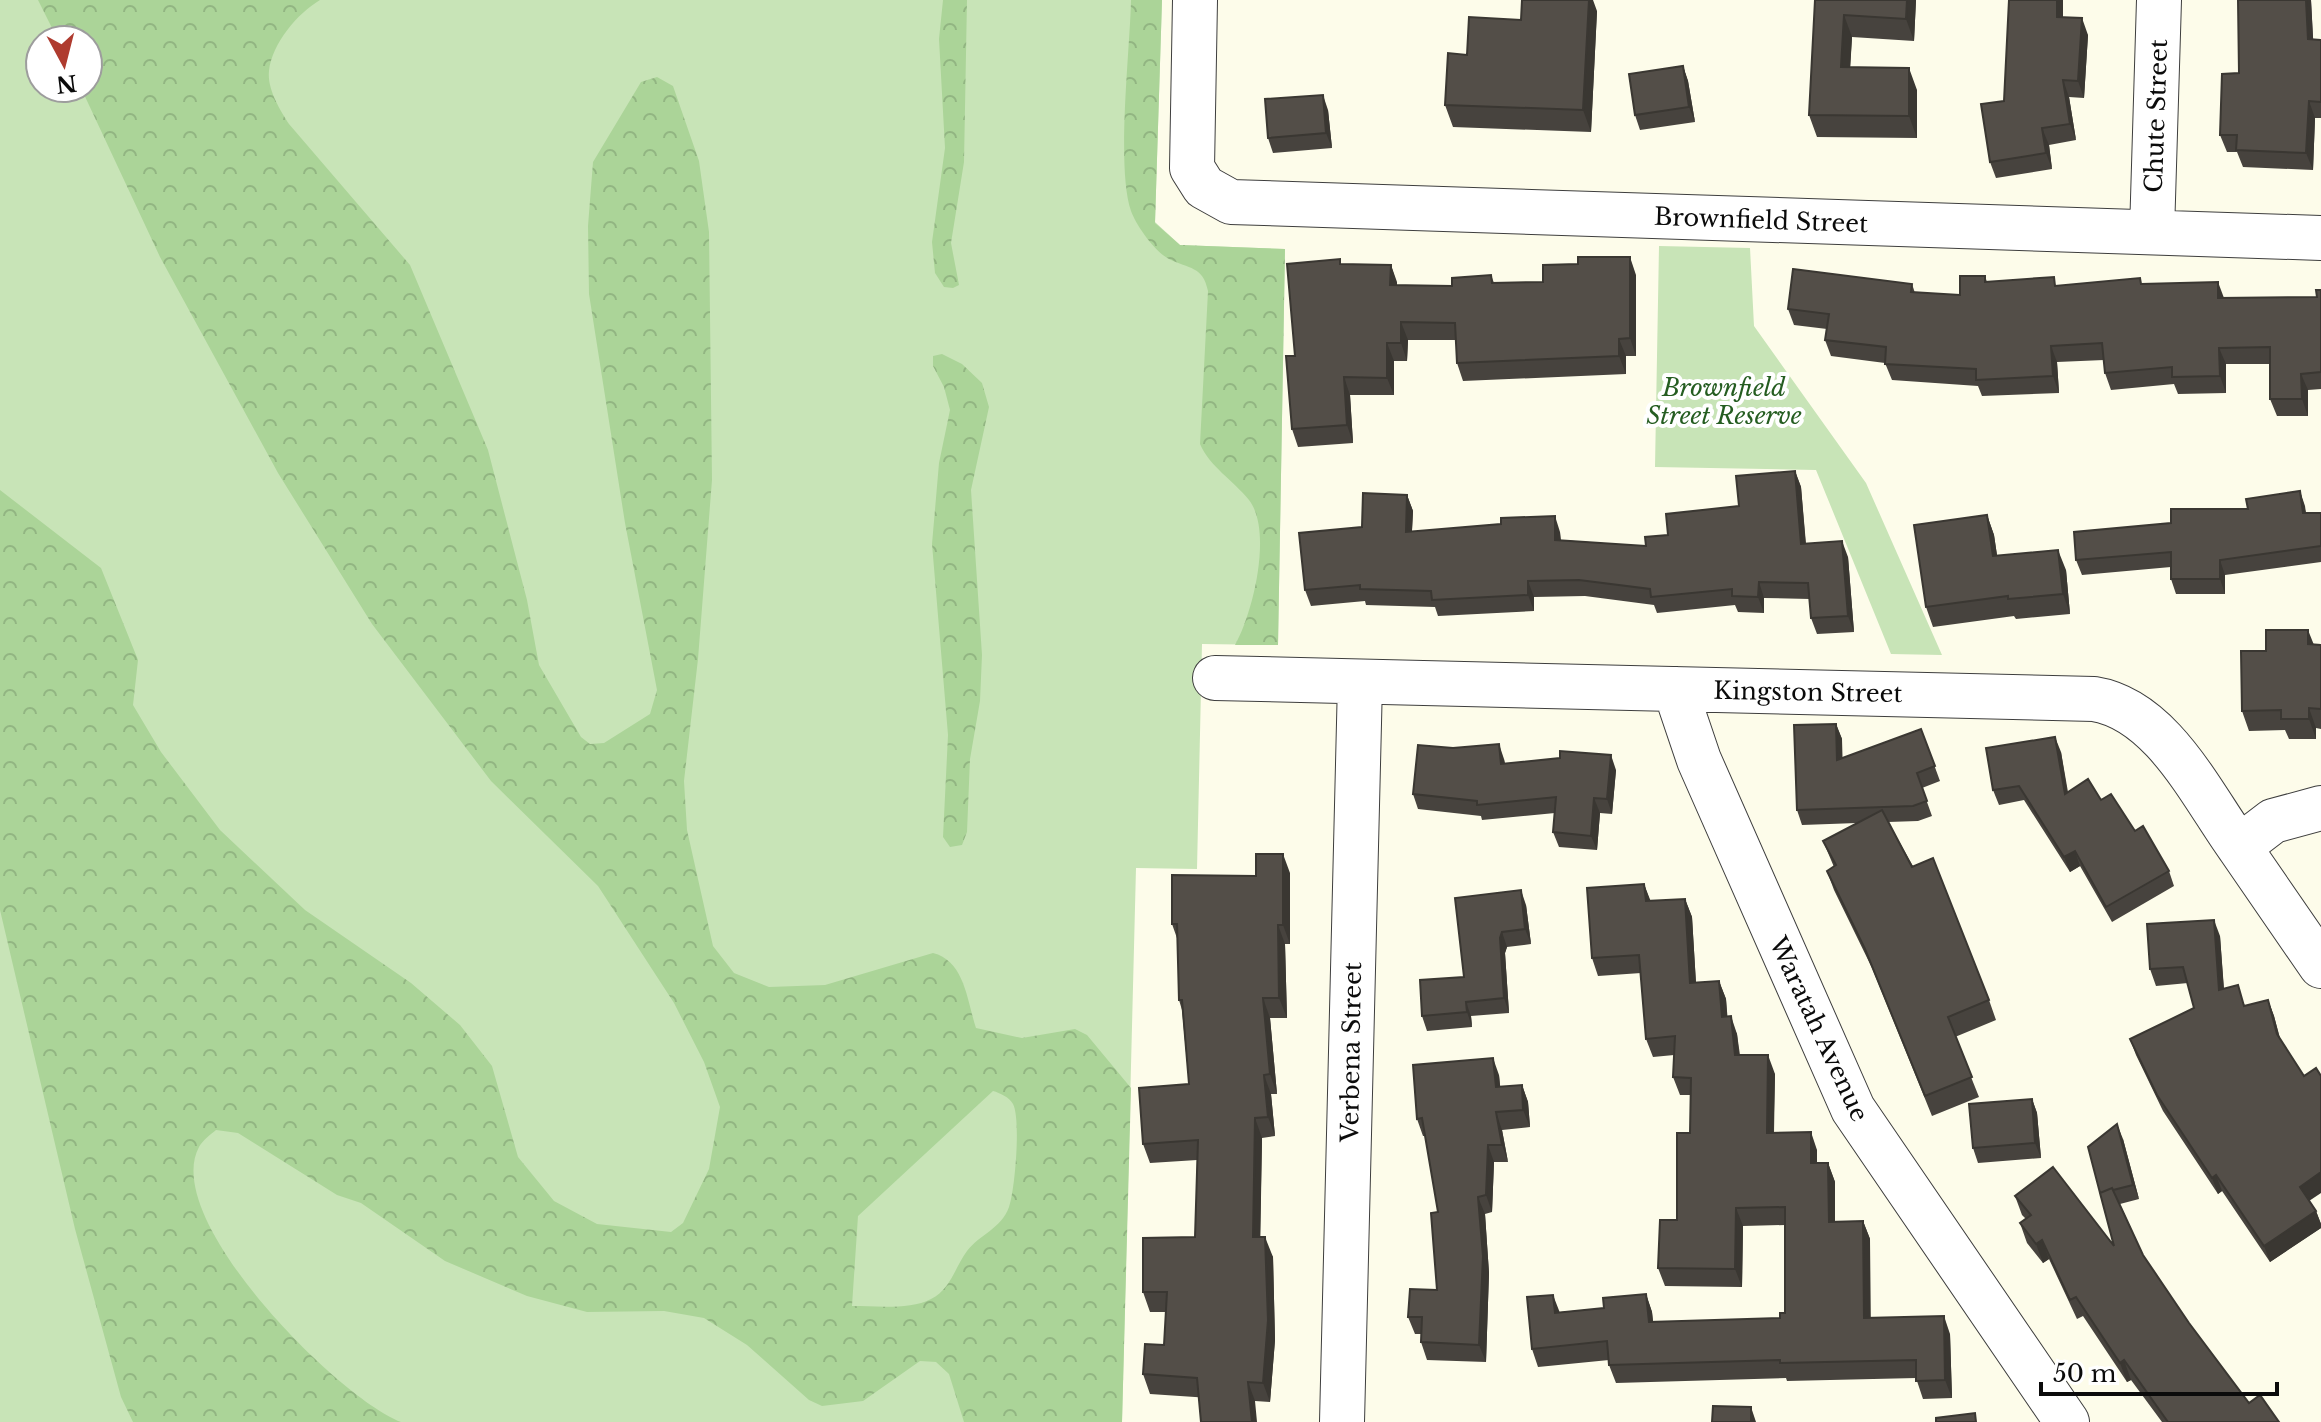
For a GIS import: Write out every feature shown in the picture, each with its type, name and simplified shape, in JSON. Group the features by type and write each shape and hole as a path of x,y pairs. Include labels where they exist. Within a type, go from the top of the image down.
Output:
{"street":[{"name":"Brownfield Street","path":"1195,0 1190,156 1195,177 1204,187 1231,202 2321,238"},
{"name":"Chute Street","path":"2152,232 2159,0"},
{"name":"Kingston Street","path":"1215,678 2110,702 2126,707 2151,725 2321,966"},
{"name":"Verbena Street","path":"1342,1422 1360,682"},
{"name":"Waratah Avenue","path":"1675,689 1699,760 1853,1109 2067,1422"},
{"path":"2239,847 2273,821 2321,808"}],"green space":[{"path":"0,0 1162,0 1155,222 1180,245 1285,249 1278,645 1202,644 1197,869 1136,868 1122,1422 0,1422"},
{"path":"38,0 320,0 295,21 275,50 269,71 272,92 289,124 410,265 488,450 527,600 539,665 581,737 590,744 604,743 650,714 657,690 625,523 589,294 588,226 593,162 641,82 657,77 673,86 699,161 709,232 712,480 698,659 684,781 687,830 713,946 734,973 769,987 825,985 933,953 944,957 958,973 976,1028 1022,1038 1075,1029 1087,1035 1131,1088 1122,1422 964,1422 949,1374 936,1362 920,1361 863,1401 822,1406 809,1400 747,1345 704,1318 664,1311 587,1312 527,1296 445,1261 361,1203 337,1195 238,1133 216,1130 199,1147 194,1179 205,1217 229,1259 299,1343 337,1379 401,1422 133,1422 121,1397 75,1229 0,910 0,490 101,568 138,660 133,705 161,752 220,830 305,910 411,983 460,1025 492,1066 518,1157 554,1201 597,1224 671,1232 683,1223 709,1169 720,1107 704,1062 674,1003 598,886 491,781 372,624 278,473 160,257 88,104 104,104 104,24 50,24","holes":["993,1091 1007,1097 1013,1104 1017,1124 1013,1186 1005,1215 967,1251 938,1295 903,1306 852,1306 858,1216"]},
{"path":"943,0 967,0 964,162 951,243 959,285 953,288 944,287 935,273 932,242 945,148 939,39"},
{"path":"1131,0 1162,0 1155,223 1180,245 1285,249 1278,645 1235,645 1254,593 1260,551 1259,531 1249,500 1210,460 1200,444 1206,283 1194,269 1158,251 1131,211 1124,138"},
{"name":"Brownfield Street Reserve","path":"1659,246 1750,248 1754,326 1866,483 1942,655 1891,654 1816,470 1655,467"},
{"path":"942,354 962,364 982,383 989,407 971,490 982,655 980,701 970,759 967,832 962,845 950,847 943,837 948,735 932,544 939,463 950,410 944,387 933,366 933,356"}],"building":[{"path":"1522,0 1589,0 1583,110 1445,105 1448,53 1467,55 1469,17 1521,20"},
{"path":"1815,0 1907,0 1906,19 1844,15 1841,67 1909,68 1909,116 1809,115"},
{"path":"2009,0 2057,0 2057,17 2082,18 2078,81 2063,80 2070,124 2042,128 2046,153 1990,162 1981,104 2004,101"},
{"path":"2238,0 2306,0 2308,39 2321,40 2321,102 2309,101 2306,153 2236,150 2237,135 2220,135 2222,74 2239,73"},
{"path":"1683,66 1689,107 1635,115 1629,74"},
{"path":"1323,95 1326,133 1268,138 1265,99"},
{"path":"1578,257 1630,257 1630,338 1619,339 1619,356 1457,363 1455,323 1401,322 1401,343 1387,343 1387,378 1344,377 1347,425 1292,429 1286,356 1295,356 1287,264 1340,259 1340,264 1391,265 1390,285 1452,286 1452,278 1491,275 1492,283 1543,282 1543,265 1578,264"},
{"path":"1793,269 1912,284 1911,292 1960,295 1960,276 1985,276 1985,282 2054,277 2055,286 2140,278 2141,284 2218,282 2218,298 2317,297 2316,290 2321,290 2321,372 2301,374 2302,399 2270,399 2270,347 2219,348 2220,376 2172,377 2172,367 2105,373 2102,343 2051,346 2053,376 1976,380 1976,369 1885,364 1886,347 1825,340 1829,314 1788,309"},
{"path":"1795,471 1801,544 1842,541 1848,616 1811,618 1808,583 1759,582 1758,597 1732,596 1732,589 1651,597 1650,589 1579,580 1528,581 1528,595 1432,600 1431,591 1360,589 1360,585 1305,590 1299,533 1362,527 1363,493 1407,495 1406,532 1501,524 1501,518 1555,516 1555,540 1646,546 1645,537 1668,535 1666,514 1739,506 1736,476"},
{"path":"2300,491 2303,513 2321,513 2321,546 2220,560 2220,579 2171,579 2171,552 2076,560 2074,532 2171,523 2171,509 2248,509 2246,499"},
{"path":"1987,515 1993,556 2058,550 2063,594 2008,599 2008,596 1926,607 1914,525"},
{"path":"2266,630 2308,630 2308,644 2321,645 2321,709 2309,708 2309,719 2281,719 2281,710 2242,711 2241,651 2266,651"},
{"path":"1836,724 1837,760 1921,729 1935,766 1917,773 1927,801 1913,806 1797,810 1794,725"},
{"path":"2055,737 2065,794 2088,779 2101,800 2111,794 2135,831 2143,826 2169,871 2106,907 2075,851 2064,857 2019,786 1993,790 1986,748"},
{"path":"1499,744 1501,764 1560,758 1560,751 1611,755 1607,799 1594,798 1591,836 1553,832 1556,797 1477,805 1477,801 1413,794 1418,745 1453,748"},
{"path":"1882,810 1912,867 1933,858 1989,1000 1948,1017 1972,1077 1925,1096 1865,949 1827,871 1836,865 1823,841"},
{"path":"1256,854 1283,854 1283,925 1278,925 1279,998 1263,998 1270,1074 1264,1075 1268,1117 1255,1118 1253,1237 1265,1237 1268,1320 1263,1383 1248,1382 1252,1422 1201,1422 1197,1378 1143,1374 1145,1344 1164,1345 1167,1292 1143,1292 1143,1238 1195,1237 1198,1140 1143,1144 1139,1088 1189,1084 1182,1000 1179,1000 1177,924 1172,924 1172,875 1256,876"},
{"path":"1644,884 1646,901 1685,899 1690,983 1719,981 1722,1017 1731,1016 1735,1055 1768,1055 1767,1133 1811,1132 1811,1163 1828,1163 1829,1222 1863,1221 1864,1318 1944,1316 1945,1380 1916,1381 1916,1360 1609,1365 1607,1341 1532,1349 1527,1297 1553,1295 1555,1313 1604,1308 1603,1298 1646,1294 1649,1322 1780,1318 1780,1313 1785,1313 1785,1207 1736,1208 1735,1269 1658,1268 1660,1220 1677,1220 1677,1133 1690,1133 1691,1078 1673,1077 1675,1036 1646,1039 1639,955 1592,958 1587,888"},
{"path":"1521,890 1525,929 1502,932 1500,938 1504,998 1466,1002 1467,1012 1422,1016 1420,980 1464,977 1455,898"},
{"path":"2214,920 2219,990 2238,985 2244,1006 2268,1000 2277,1034 2304,1076 2316,1068 2321,1076 2321,1172 2300,1187 2316,1211 2264,1246 2216,1175 2212,1178 2157,1095 2130,1039 2194,1008 2183,967 2150,969 2147,924"},
{"path":"1493,1058 1496,1087 1522,1085 1523,1110 1496,1112 1502,1145 1488,1145 1486,1195 1478,1197 1483,1256 1479,1345 1421,1342 1422,1317 1408,1317 1410,1289 1437,1290 1431,1213 1438,1212 1422,1118 1417,1119 1413,1065"},
{"path":"2032,1099 2035,1143 1973,1148 1969,1104"},
{"path":"2117,1124 2133,1185 2100,1193 2088,1147"},
{"path":"2053,1167 2114,1246 2100,1193 2112,1188 2143,1255 2189,1323 2249,1403 2260,1395 2279,1422 2168,1422 2124,1360 2120,1363 2076,1297 2070,1300 2042,1240 2036,1244 2020,1223 2031,1215 2015,1196"},
{"path":"1713,1406 1751,1407 1751,1422 1712,1422"},
{"path":"1975,1413 1976,1422 1936,1422 1936,1418"}]}
